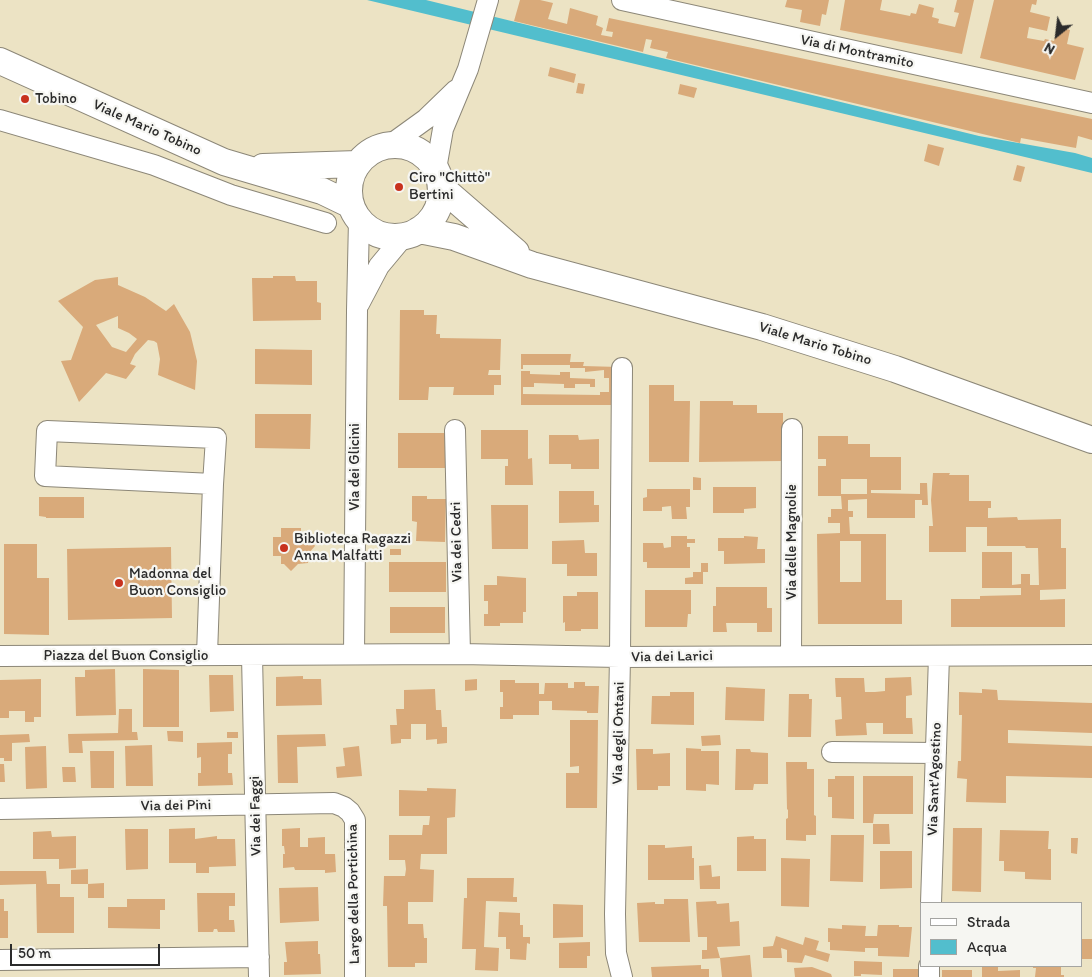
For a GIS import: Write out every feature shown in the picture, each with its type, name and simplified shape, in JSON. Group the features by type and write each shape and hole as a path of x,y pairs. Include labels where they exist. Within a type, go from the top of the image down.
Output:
{"main road":[{"name":"Viale Mario Tobino","path":"0,61 240,168 322,191 355,213"},
{"path":"390,145 404,146 417,150 427,159 438,178 439,204 435,215 428,224 411,233 391,237 379,235 368,229 355,213 349,186 352,174 367,155 378,148 390,145"},
{"name":"Viale Mario Tobino","path":"240,168 358,164"},
{"name":"Viale Mario Tobino","path":"438,178 484,226 532,265"},
{"name":"Viale Mario Tobino","path":"411,233 454,237 532,265 762,327 922,379 1092,440"}],"street":[{"path":"438,178 443,130 474,53 488,0"},
{"name":"Via di Montramito","path":"622,0 1092,103"},
{"path":"390,145 426,119 460,85"},
{"path":"0,120 154,165 231,195 326,223"},
{"path":"175,173 188,146"},
{"name":"Via dei Glicini","path":"354,654 355,213"},
{"name":"Via dei Glicini","path":"356,310 379,266 411,233"},
{"name":"Via degli Ontani","path":"622,368 620,657 615,914 616,953 622,977"},
{"name":"Via delle Magnolie","path":"791,655 792,429"},
{"path":"207,655 216,438 47,430 46,476 213,484"},
{"name":"Via dei Cedri","path":"455,430 460,654"},
{"name":"Via dei Larici","path":"252,656 354,654 620,657 1092,655"},
{"name":"Piazza del Buon Consiglio","path":"0,656 252,656"},
{"name":"Via dei Faggi","path":"252,656 259,977"},
{"name":"Via Sant'Agostino","path":"931,902 939,656"},
{"path":"832,752 936,753"},
{"name":"Via dei Pini","path":"0,809 334,803 350,812"},
{"name":"Largo della Portichina","path":"350,812 354,820 355,977"},
{"path":"0,960 259,957"}],"water":[{"path":"367,0 426,0 979,136 1075,153 1092,158 1092,173"}],"building":[{"path":"520,0 540,0 553,3 548,19 567,24 570,8 598,16 596,25 603,28 601,35 612,37 613,32 606,31 609,18 1092,119 1092,140 1078,136 1076,148 1021,138 1020,143 666,58 668,52 650,48 652,40 646,39 643,52 514,21"},
{"path":"787,0 829,0 826,15 822,14 820,26 800,22 802,10 785,7"},
{"path":"845,0 882,0 880,10 910,16 911,13 916,14 919,4 934,8 932,17 939,19 938,23 955,27 959,13 954,12 957,0 974,0 962,54 840,30"},
{"path":"994,0 1037,0 1036,5 1032,4 1030,12 1050,17 1047,31 1029,27 1027,38 1054,41 1058,27 1070,30 1067,44 1084,48 1075,80 980,58"},
{"path":"550,67 576,74 574,83 548,76"},
{"path":"578,83 585,84 583,94 576,93"},
{"path":"680,84 697,88 694,98 678,94"},
{"path":"928,144 944,148 939,166 924,161"},
{"path":"1017,165 1025,167 1021,182 1013,180"},
{"path":"273,276 295,276 296,281 317,281 317,302 321,303 321,320 253,321 252,278 273,278"},
{"path":"118,277 118,285 145,297 166,311 174,304 190,332 197,361 195,390 158,375 160,359 157,343 148,340 135,354 130,364 136,366 126,379 106,373 79,402 61,361 71,360 83,327 58,301 95,280","holes":["118,316 118,328 137,339 126,352 112,347 96,325"]},
{"path":"400,310 424,310 424,315 437,315 436,334 440,334 440,338 501,339 500,370 489,370 488,375 501,375 501,385 494,385 494,395 453,395 454,387 429,387 428,400 399,400"},
{"path":"255,349 312,350 312,385 255,384"},
{"path":"521,354 571,354 570,362 584,362 583,366 619,367 619,405 521,405 521,371 530,371 530,374 560,375 560,372 570,372 570,378 595,379 595,387 590,387 590,384 575,384 575,388 564,388 564,384 534,383 534,387 523,387 523,394 600,395 600,392 609,392 609,378 604,378 604,370 585,372 585,368 570,368 570,365 523,365 523,369 521,369"},
{"path":"649,385 674,385 674,401 690,401 689,462 649,462"},
{"path":"700,401 733,401 733,405 757,405 757,413 783,413 783,461 699,462"},
{"path":"255,414 311,414 310,449 255,448"},
{"path":"481,430 528,430 528,459 532,458 533,485 505,485 505,466 508,466 508,459 481,459"},
{"path":"398,433 447,433 446,468 398,468"},
{"path":"549,435 578,435 579,440 599,439 599,469 571,469 571,464 549,464"},
{"path":"818,436 848,436 848,444 870,444 870,457 901,457 901,490 871,490 871,493 920,494 920,483 927,483 928,505 922,505 922,500 915,500 915,518 867,518 867,499 848,500 848,511 853,511 853,517 849,517 850,534 886,534 886,600 902,600 902,624 818,624 817,534 840,533 840,523 828,523 828,517 831,517 831,509 842,509 841,496 818,496 818,466 826,466 826,459 818,459","holes":["841,479 867,479 867,494 841,494","840,541 861,541 861,582 840,582"]},
{"path":"933,473 969,475 969,501 991,501 991,508 988,508 988,518 1017,517 1018,520 1061,519 1061,548 1066,548 1066,589 1040,590 1040,600 1065,599 1065,627 951,627 951,599 980,599 980,596 1021,595 1021,588 982,588 982,552 1012,552 1012,585 1021,584 1021,574 1030,574 1030,585 1039,585 1038,548 987,546 987,527 966,527 966,552 929,552 929,526 933,526 931,500"},
{"path":"693,477 701,478 701,490 693,490"},
{"path":"713,487 756,487 756,508 744,509 744,513 713,513"},
{"path":"647,489 690,489 690,507 686,507 687,519 672,519 671,506 662,507 662,511 643,511 643,498 647,497"},
{"path":"559,491 594,491 594,505 599,505 599,522 559,523"},
{"path":"412,496 427,496 427,499 446,499 445,542 416,541 417,522 412,521"},
{"path":"39,497 84,497 84,518 46,518 39,516"},
{"path":"491,505 528,505 528,549 492,549"},
{"path":"281,528 301,528 301,537 309,537 315,546 308,554 308,563 298,564 291,571 284,564 281,564 281,556 273,556 273,537 281,537"},
{"path":"671,536 687,536 687,539 695,539 695,543 687,543 687,547 690,547 690,568 647,568 647,562 643,562 643,543 663,543 664,548 671,547"},
{"path":"744,536 758,537 757,549 765,549 765,563 724,564 724,551 718,551 718,538 744,538"},
{"path":"584,540 585,553 597,553 597,576 567,576 567,564 552,564 552,541"},
{"path":"4,544 37,544 37,578 49,578 49,635 4,634"},
{"name":"Madonna del Buon Consiglio","path":"171,547 172,618 68,620 67,549"},
{"path":"390,549 401,549 401,555 390,555"},
{"path":"389,562 446,562 446,592 389,592"},
{"path":"701,563 708,563 708,572 703,572 703,584 685,584 685,578 693,577 693,572 701,572"},
{"path":"497,576 526,578 526,612 523,612 523,623 500,623 500,626 484,626 484,614 488,614 488,601 484,601 484,585 497,585"},
{"path":"716,587 767,587 767,608 772,608 772,632 757,632 757,623 726,623 727,632 713,632 713,606 716,606"},
{"path":"645,590 691,590 691,614 688,614 687,627 645,627"},
{"path":"577,592 598,592 598,629 565,631 565,622 563,623 563,596 577,596"},
{"path":"390,607 445,607 445,633 390,633"},
{"path":"115,669 116,715 76,716 75,677 85,677 85,670"},
{"path":"143,669 179,670 179,727 143,727"},
{"path":"209,675 233,675 234,711 210,712"},
{"path":"303,676 303,679 321,679 322,705 276,706 276,677"},
{"path":"911,677 912,695 906,696 906,718 912,718 913,734 883,734 883,723 866,723 867,735 836,736 835,720 842,719 841,697 836,697 835,678 864,678 865,692 875,692 885,691 885,678"},
{"path":"41,679 41,717 34,717 34,722 25,722 25,711 9,711 9,718 0,718 0,680"},
{"path":"477,679 477,690 465,691 465,680"},
{"path":"500,680 515,680 515,683 539,683 539,694 544,694 545,683 568,683 568,688 574,688 574,682 585,682 585,686 599,686 598,713 552,710 552,701 539,701 539,715 513,715 513,719 500,719 500,707 503,707 503,692 500,692"},
{"path":"726,687 765,689 764,721 725,720"},
{"path":"435,689 436,710 441,710 442,727 447,727 447,743 437,744 437,739 426,740 426,724 411,724 411,739 401,739 401,743 391,744 390,725 397,725 396,709 404,709 404,690"},
{"path":"982,689 997,690 998,700 1092,703 1092,733 1008,730 1008,743 1092,746 1092,778 1006,776 1006,803 966,802 967,779 957,778 958,761 961,761 962,715 959,715 959,692 982,693"},
{"path":"670,692 694,692 694,725 651,724 652,696 670,696"},
{"path":"789,694 809,694 809,699 812,699 811,737 788,737"},
{"path":"119,709 132,709 132,732 137,732 138,740 82,741 83,753 69,753 68,734 118,733"},
{"path":"570,720 598,720 597,808 566,808 566,773 579,773 579,766 570,767"},
{"path":"167,731 183,731 183,742 168,741"},
{"path":"227,732 238,732 238,738 227,738"},
{"path":"29,734 30,742 12,743 12,761 4,761 4,758 0,758 0,735"},
{"path":"325,734 326,746 297,747 298,783 278,783 277,735"},
{"path":"720,735 721,745 702,746 701,736"},
{"path":"232,742 232,754 228,754 228,773 232,773 233,785 198,786 198,773 201,773 201,757 197,758 197,743"},
{"path":"152,745 153,786 126,786 125,746"},
{"path":"46,746 47,788 26,789 25,747"},
{"path":"359,746 362,776 337,778 336,767 345,766 343,748"},
{"path":"686,748 701,749 701,751 719,751 719,785 706,784 706,791 686,790"},
{"path":"636,749 653,749 653,754 670,753 670,786 658,786 658,790 637,790"},
{"path":"736,749 750,749 751,752 768,753 768,784 754,784 753,790 735,790"},
{"path":"90,751 114,751 114,788 91,788"},
{"path":"786,762 807,762 807,769 814,769 816,835 806,835 806,841 786,840 788,810"},
{"path":"0,764 4,764 5,782 0,782"},
{"path":"62,767 75,767 76,782 63,782"},
{"path":"835,776 854,776 854,819 832,818 832,797 828,797 828,779 835,779"},
{"path":"863,776 913,776 913,814 874,814 873,823 863,823"},
{"path":"427,788 456,789 455,817 447,818 447,854 421,854 420,869 434,870 433,902 408,902 408,924 423,924 424,938 427,938 427,963 415,963 415,967 388,967 387,906 383,906 384,876 405,876 406,869 405,860 389,860 389,835 422,835 423,825 429,825 430,816 399,816 399,790 427,791"},
{"path":"873,824 889,824 890,844 873,844"},
{"path":"195,828 195,839 217,836 217,839 235,839 236,866 209,867 209,873 196,873 196,863 169,863 169,829"},
{"path":"300,828 300,847 308,847 308,838 325,837 325,854 335,854 336,872 325,873 325,870 295,870 294,867 283,868 283,854 285,854 284,846 282,846 282,829"},
{"path":"953,828 982,828 981,892 952,891"},
{"path":"125,829 148,829 148,869 126,870"},
{"path":"1000,830 1049,831 1048,849 1051,849 1051,880 1025,879 1025,872 1004,871 1004,861 999,861"},
{"path":"51,831 52,837 76,836 76,868 59,869 59,859 33,859 33,832"},
{"path":"831,835 864,835 863,882 830,881"},
{"path":"754,836 754,839 766,839 766,871 737,871 737,837"},
{"path":"1071,838 1078,838 1077,854 1071,853"},
{"path":"648,845 665,845 665,848 692,846 694,880 648,880"},
{"path":"880,851 912,851 912,888 880,889"},
{"path":"781,858 810,859 809,907 781,906"},
{"path":"711,865 712,877 720,876 720,889 700,889 699,866"},
{"path":"88,869 88,884 71,884 71,870"},
{"path":"0,871 46,871 47,884 60,884 60,897 74,897 74,933 37,933 36,884 0,885"},
{"path":"467,878 514,878 513,897 517,897 517,902 486,901 484,947 499,948 498,971 475,970 476,949 462,949 464,898 467,898"},
{"path":"104,883 104,898 88,898 88,884"},
{"path":"318,887 319,921 280,923 279,888"},
{"path":"197,893 235,893 235,906 229,906 229,920 234,920 235,932 218,932 217,929 214,929 213,932 198,932"},
{"path":"0,899 4,899 4,911 8,911 8,938 0,938"},
{"path":"127,899 165,899 165,910 160,910 160,929 108,928 108,907 127,907"},
{"path":"664,899 688,899 690,942 639,942 637,903 655,902 655,904 664,904"},
{"path":"716,901 717,904 729,903 730,922 739,921 740,946 717,947 720,958 702,959 702,950 707,950 707,937 698,937 696,902"},
{"path":"553,904 583,905 583,937 553,938"},
{"path":"499,912 520,913 523,937 530,937 530,944 527,943 526,960 510,959 510,949 506,949 506,937 498,937"},
{"path":"842,925 866,926 865,936 877,936 878,925 912,927 909,957 878,956 878,948 865,948 865,952 830,950 828,928 842,929"},
{"path":"776,936 803,945 805,937 819,941 816,950 830,954 828,962 805,955 802,963 787,962 787,950 781,948 782,958 763,958 763,947 773,946"},
{"path":"1082,939 1092,939 1092,959 1082,959"},
{"path":"318,941 321,974 284,975 284,962 287,962 285,942"},
{"path":"590,942 590,956 587,956 587,968 559,968 559,943"},
{"path":"750,955 752,977 722,977 720,958"},
{"path":"854,961 882,962 882,975 861,974 861,976 854,976"},
{"path":"701,965 701,969 709,969 709,977 652,977 651,967"},
{"path":"812,967 831,974 832,977 795,977 794,968"},
{"path":"982,967 998,967 998,971 1020,970 1020,977 982,977"},
{"path":"1061,967 1061,975 1064,975 1064,977 1035,977 1036,968 1033,968"},
{"path":"893,969 918,969 918,977 893,977"},
{"path":"942,970 972,970 972,977 942,977"}],"place":[{"name":"Tobino","path":"25,99"},
{"name":"Ciro \"Chittò\" Bertini","path":"399,187"},
{"name":"Biblioteca Ragazzi Anna Malfatti","path":"284,548"},
{"name":"Madonna del Buon Consiglio","path":"119,583"}]}
